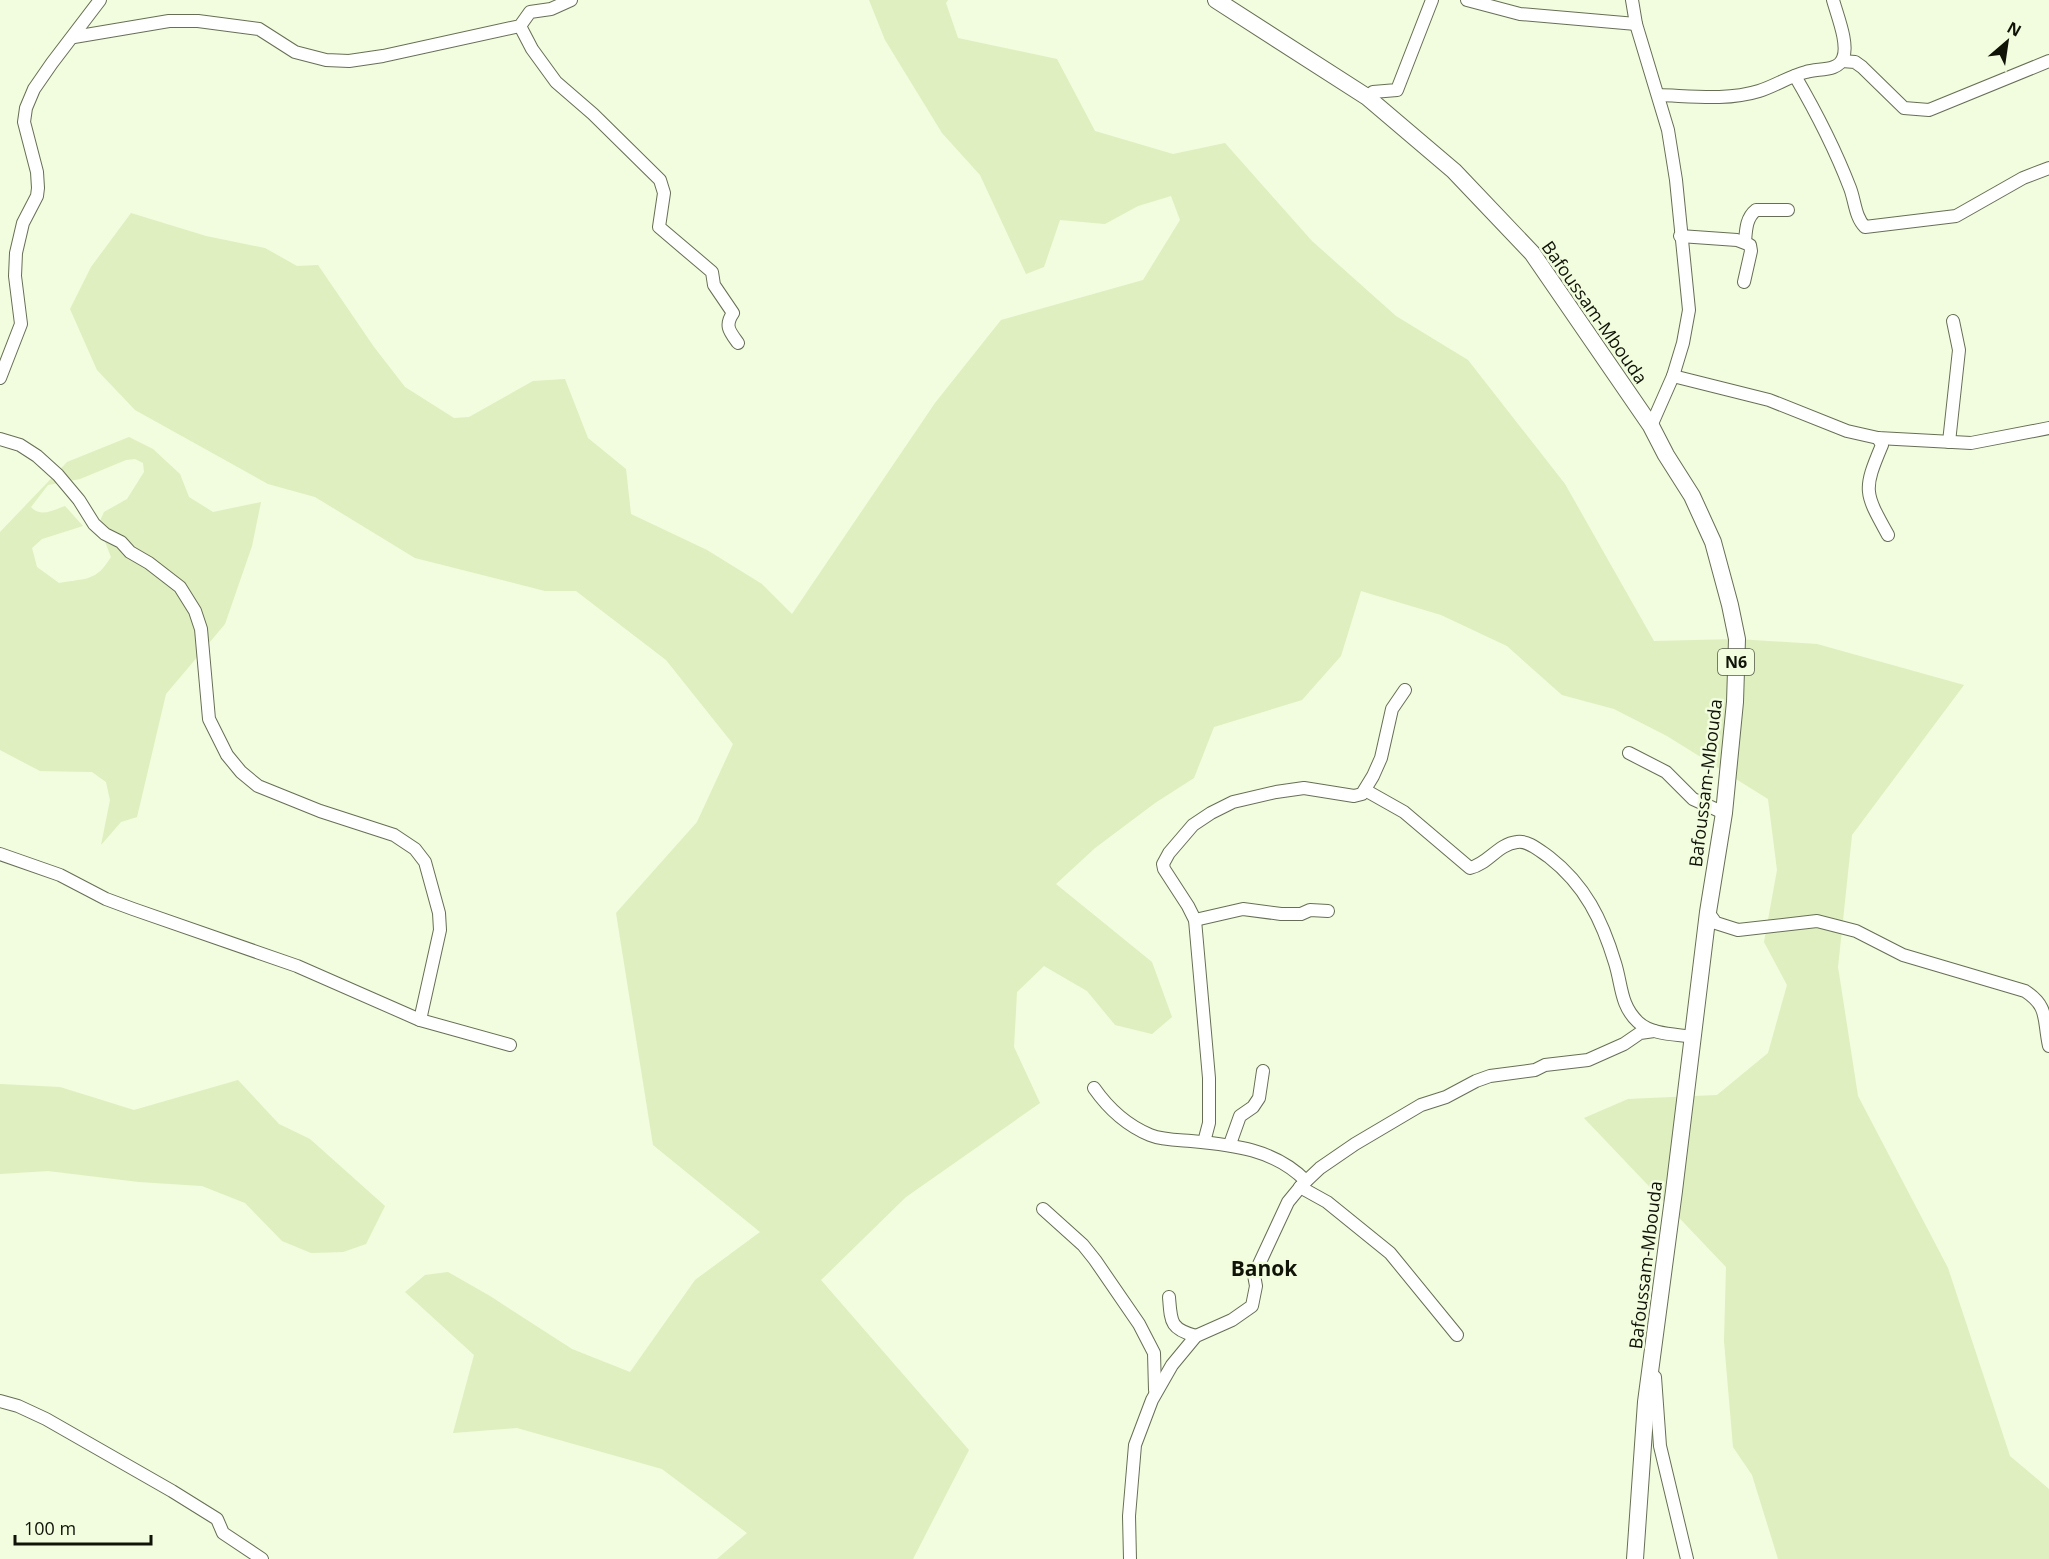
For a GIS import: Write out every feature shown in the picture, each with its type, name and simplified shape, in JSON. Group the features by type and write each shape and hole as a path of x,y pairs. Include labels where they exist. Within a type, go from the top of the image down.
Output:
{"highway":[{"name":"Bafoussam-Mbouda","path":"1216,0 1367,97 1454,171 1532,253 1651,426 1692,496 1713,542 1730,605 1737,639 1724,813 1708,912 1646,1402 1635,1559"}],"street":[{"path":"0,378 21,324 15,276 16,253 23,223 37,196 38,188 37,172 24,122 26,108 34,89 48,68 74,37 100,0"},
{"path":"570,0 551,9 528,6 520,26 532,49 556,82 593,114 660,180 664,193 659,226 712,272 714,285 733,313 727,323 728,329 738,343"},
{"path":"1367,97 1373,92 1397,90 1432,0"},
{"path":"1467,0 1520,14 1636,24"},
{"path":"1632,0 1636,24 1670,140 1689,310 1683,343 1673,376 1651,426"},
{"path":"1658,95 1719,97 1736,95 1758,91 1807,71 1833,68 1842,61 1846,50 1833,0"},
{"path":"74,37 169,21 198,21 259,29 295,52 326,60 349,61 383,56 520,26"},
{"path":"1842,61 1855,62 1862,67 1904,108 1929,110 2049,61"},
{"path":"1795,76 1834,151 1851,190 1860,222 1865,227 1956,216 2023,178 2049,168"},
{"path":"1744,242 1747,224 1751,214 1756,210 1788,210"},
{"path":"1680,236 1737,240 1750,245 1744,282"},
{"path":"1949,442 1959,350 1953,321"},
{"path":"1673,376 1769,400 1846,430 1878,438 1971,443 2049,428"},
{"path":"1878,438 1882,445 1869,475 1868,491 1872,507 1888,535"},
{"path":"0,439 20,445 37,456 58,475 79,500 94,524 180,587 195,611 201,629 209,719 226,754 241,772 258,786 320,811 394,835 415,849 425,862 439,913 440,930 420,1020"},
{"path":"1204,1142 1209,1123 1209,1078 1195,920 1163,864 1173,847 1193,825 1226,805 1276,792 1304,788 1354,796 1362,794 1381,758 1392,709 1405,690"},
{"path":"1629,753 1666,772 1693,799 1724,813"},
{"path":"1365,790 1404,812 1470,868 1478,866 1500,849 1519,841 1529,844 1563,869 1581,888 1594,908 1616,964 1624,1004 1639,1023 1654,1031"},
{"path":"0,854 60,875 106,899 297,966 420,1020 510,1046"},
{"path":"1195,920 1243,909 1281,914 1301,914 1310,910 1328,911"},
{"path":"1708,912 1716,923 1738,930 1817,921 1856,931 1903,954 1994,980 2044,998 2049,1046"},
{"path":"1130,1559 1129,1516 1135,1445 1154,1397 1172,1365 1196,1336 1232,1320 1252,1306 1256,1286 1254,1275 1282,1214 1303,1184 1355,1143 1421,1105 1446,1097 1490,1076 1588,1060 1624,1044 1640,1033 1654,1031 1694,1036"},
{"path":"1230,1144 1240,1116 1253,1107 1259,1098 1263,1071"},
{"path":"1094,1088 1106,1105 1126,1122 1151,1136 1230,1144 1257,1151 1286,1163 1303,1184 1390,1252 1457,1335"},
{"path":"1043,1209 1083,1245 1139,1324 1154,1353 1156,1381 1154,1397"},
{"path":"1169,1297 1171,1321 1176,1329 1196,1336"},
{"path":"1653,1354 1660,1446 1687,1559"},
{"path":"0,1401 18,1406 46,1419 172,1491 217,1520 223,1533 262,1559"}],"green space":[{"path":"869,0 948,0 946,3 958,38 1057,59 1095,131 1173,154 1225,143 1312,241 1396,316 1468,360 1565,484 1654,641 1737,639 1817,644 1964,685 1852,835 1838,967 1858,1096 1948,1268 2010,1456 2049,1489 2049,1559 1778,1559 1752,1475 1733,1447 1724,1341 1726,1267 1584,1118 1628,1099 1717,1095 1768,1053 1787,985 1764,942 1777,870 1768,799 1667,736 1614,709 1562,695 1507,646 1441,615 1361,591 1341,656 1302,700 1214,727 1194,778 1155,803 1095,848 1056,884 1152,962 1172,1017 1152,1034 1115,1025 1087,991 1044,966 1017,992 1014,1047 1040,1103 906,1197 821,1280 969,1450 913,1559 717,1559 747,1533 662,1469 517,1428 453,1433 474,1355 405,1292 425,1275 448,1272 572,1349 630,1372 695,1280 760,1232 653,1145 616,913 697,822 733,744 666,660 576,591 545,591 415,558 315,497 268,484 135,410 97,370 70,309 91,267 131,213 206,236 265,248 297,266 318,265 374,347 405,387 454,418 469,417 533,381 565,379 588,438 626,469 631,514 707,550 762,584 792,614 935,403 1001,320 1143,280 1180,220 1171,196 1138,206 1105,224 1060,220 1044,267 1026,274 980,175 942,133 885,40"},
{"path":"129,437 153,449 180,474 189,497 213,512 261,502 252,546 225,624 166,694 137,817 121,822 101,845 110,800 106,782 92,772 40,771 0,750 0,532 67,462","holes":["135,459 143,463 144,472 127,499 104,512 100,521 100,529 111,557 100,571 90,577 59,583 37,567 32,548 42,539 83,526 65,506 43,513 31,507 48,485 80,479 126,460"]},
{"path":"238,1080 279,1124 310,1139 385,1206 366,1244 343,1252 311,1253 282,1241 245,1203 202,1186 139,1182 48,1171 0,1174 0,1084 60,1087 134,1110"}],"district":[{"name":"Banok","path":"1264,1268"}]}
